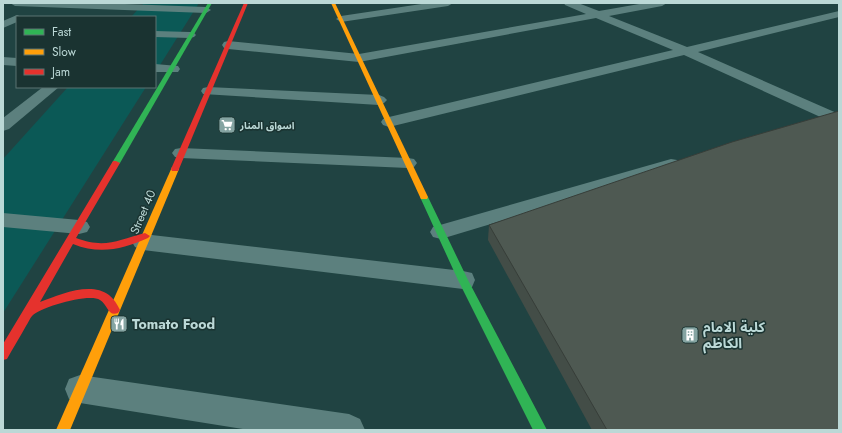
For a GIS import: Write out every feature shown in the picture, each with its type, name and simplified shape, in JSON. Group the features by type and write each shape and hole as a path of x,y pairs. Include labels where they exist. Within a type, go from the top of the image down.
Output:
{"main road":[{"name":"Street 40","path":"63,430 246,3"},
{"path":"333,3 463,280 540,430"},
{"path":"3,355 172,69 190,35 208,7"},
{"path":"75,234 89,248 99,249 123,245 144,239"},
{"path":"28,312 63,298 90,294 100,296 109,301 114,310"}],"street":[{"path":"15,3 208,7"},
{"path":"341,19 448,3"},
{"path":"569,3 686,51 836,116"},
{"path":"228,45 359,58 662,3"},
{"path":"22,16 46,4"},
{"path":"827,6 839,10"},
{"path":"389,122 839,14"},
{"path":"3,25 16,19"},
{"path":"3,28 16,29"},
{"path":"156,34 190,35"},
{"path":"3,62 16,62"},
{"path":"156,68 172,69"},
{"path":"3,126 51,88"},
{"path":"208,91 379,100"},
{"path":"810,124 836,116"},
{"path":"181,153 408,163"},
{"path":"441,232 690,159"},
{"path":"3,220 75,234"},
{"path":"144,239 463,280"},
{"path":"80,389 349,430"}],"shaded area":[{"path":"144,3 199,3 156,71 156,16 132,16"},
{"path":"67,88 145,88 3,313 3,159"}],"building":[{"name":"كلية الامام الكاظم","path":"839,111 839,430 607,430 489,225 732,142"}],"traffic: fast":[{"path":"116,163 210,3"},
{"path":"424,197 463,280 540,430"}],"traffic: slow":[{"path":"333,3 424,197"},
{"path":"63,430 175,169"}],"traffic: jam":[{"path":"175,169 246,3"},
{"path":"3,355 116,163"},
{"path":"71,240 91,247 100,248 125,244 145,236"},
{"path":"28,312 65,298 85,294 102,296 109,302 114,310"}],"place":[{"name":"اسواق المنار","path":"227,125"},
{"name":"Tomato Food","path":"119,324"},
{"name":"كلية الامام الكاظم","path":"690,335"}]}
